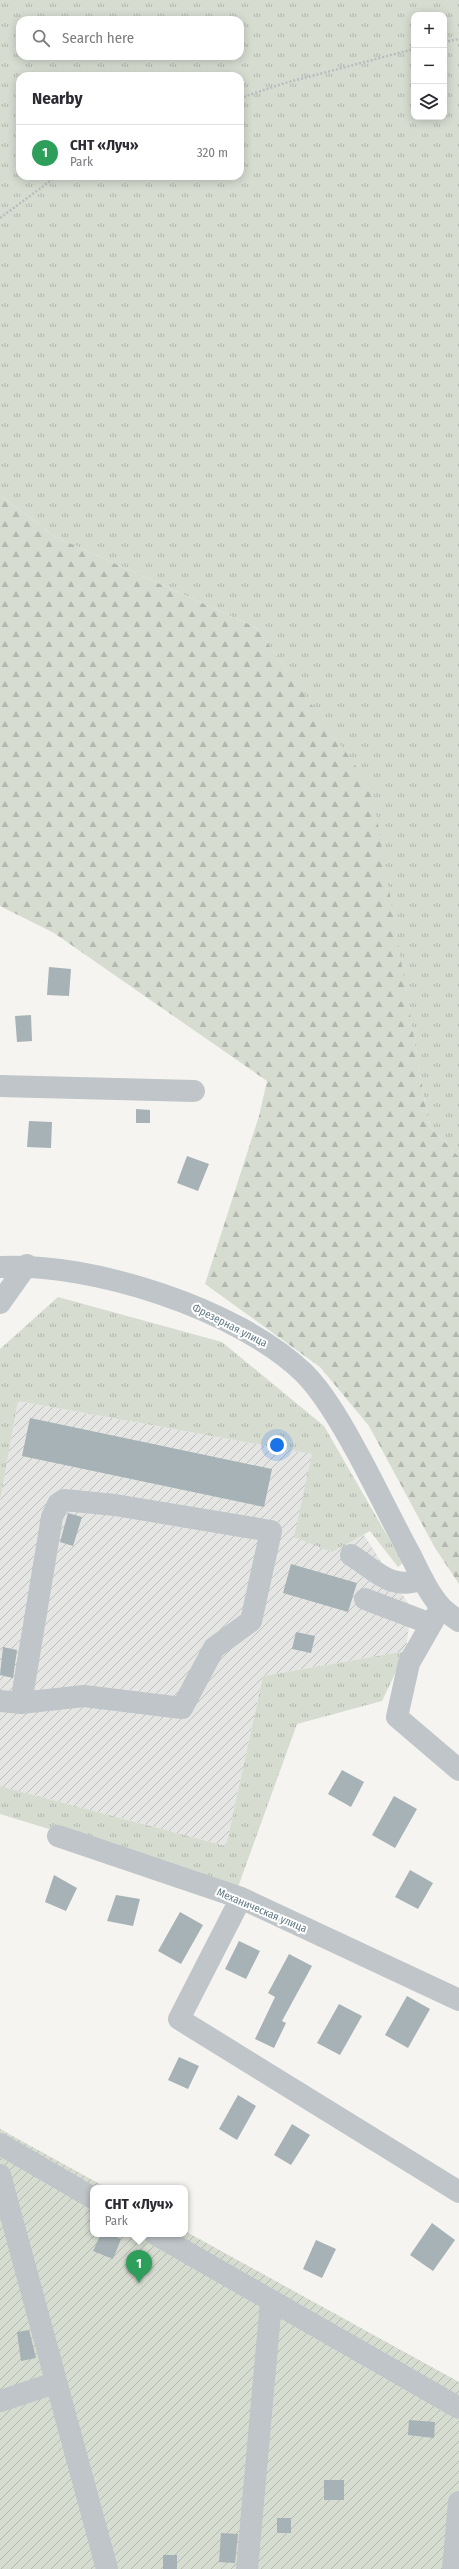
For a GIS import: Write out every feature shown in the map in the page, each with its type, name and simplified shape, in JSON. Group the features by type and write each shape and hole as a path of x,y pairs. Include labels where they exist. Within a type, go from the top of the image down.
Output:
{"street":[{"path":"0,1086 194,1090"},
{"path":"0,1303 27,1265"},
{"name":"Фрезерная улица","path":"0,1267 27,1265 68,1270 149,1290 206,1311 263,1340 305,1374 338,1419 423,1579 436,1616"},
{"path":"64,1500 115,1505 271,1531 251,1621 214,1648 182,1708 84,1696 11,1702 52,1517 58,1504 64,1500"},
{"path":"352,1554 396,1584 409,1584 423,1579"},
{"path":"365,1599 459,1621"},
{"path":"436,1616 409,1664 397,1717 459,1770"},
{"name":"Механическая улица","path":"58,1836 241,1898 459,2000"},
{"path":"241,1898 179,2019 459,2192"},
{"path":"0,2144 90,2196"},
{"path":"0,2175 55,2383 107,2569"},
{"path":"160,2237 271,2302 459,2408"},
{"path":"247,2569 271,2302"},
{"path":"0,2401 55,2383"},
{"path":"454,2569 459,2502"}],"path":[{"path":"447,41 459,39"},
{"path":"244,97 284,83 411,50"},
{"path":"0,218 52,180"}],"shaded area":[{"path":"18,1401 312,1454 411,1608 406,1651 263,1676 226,1846 0,1786 0,1501"}],"green space":[{"path":"0,0 459,0 459,1157 429,1126 371,789 257,628 54,536 0,495"},
{"path":"0,495 54,536 257,628 372,789 429,1126 459,1157 459,1584 435,1548 369,1426 320,1367 205,1284 259,1116 267,1081 54,933 0,906"},
{"path":"58,1297 222,1342 324,1426 403,1563 398,1567 370,1531 332,1552 294,1537 312,1454 18,1401 0,1501 0,1349"},
{"path":"406,1651 382,1701 297,1724 238,1887 0,1814 0,1786 226,1846 263,1676"},
{"path":"0,2129 102,2185 90,2185 90,2237 188,2237 188,2233 459,2382 459,2569 0,2569"}],"building":[{"path":"49,967 71,969 69,996 47,995"},
{"path":"31,1015 32,1041 17,1042 15,1016"},
{"path":"136,1109 150,1110 150,1123 136,1123"},
{"path":"29,1121 52,1122 51,1148 27,1147"},
{"path":"187,1156 209,1164 198,1191 177,1183"},
{"path":"30,1418 272,1469 264,1507 22,1456"},
{"path":"68,1513 82,1517 73,1546 60,1542"},
{"path":"291,1564 357,1583 348,1612 283,1593"},
{"path":"296,1632 315,1636 311,1653 292,1649"},
{"path":"3,1647 17,1650 13,1678 0,1675"},
{"path":"342,1770 364,1782 351,1807 328,1794"},
{"path":"394,1796 417,1809 395,1848 372,1835"},
{"path":"410,1870 433,1883 418,1909 395,1897"},
{"path":"54,1875 77,1888 66,1911 45,1902"},
{"path":"116,1895 140,1899 133,1926 107,1921"},
{"path":"180,1912 203,1925 181,1964 158,1951"},
{"path":"239,1941 260,1951 246,1979 225,1969"},
{"path":"289,1954 312,1966 282,2021 286,2023 274,2048 255,2039 275,1997 268,1993"},
{"path":"407,1996 430,2009 408,2048 385,2035"},
{"path":"339,2004 362,2016 340,2055 317,2043"},
{"path":"179,2057 199,2066 188,2089 168,2080"},
{"path":"238,2095 256,2106 237,2140 219,2129"},
{"path":"292,2124 310,2135 291,2165 274,2155"},
{"path":"432,2223 455,2240 433,2271 410,2255"},
{"path":"100,2237 117,2237 121,2239 113,2259 93,2251"},
{"path":"316,2240 336,2249 322,2278 303,2269"},
{"path":"29,2330 36,2358 21,2361 17,2332"},
{"path":"409,2420 435,2422 434,2438 408,2435"},
{"path":"324,2480 344,2480 344,2500 324,2500"},
{"path":"277,2518 291,2518 291,2533 277,2533"},
{"path":"221,2533 238,2534 235,2563 219,2562"},
{"path":"163,2555 177,2555 177,2569 163,2569"}],"place":[{"name":"СНТ «Луч»","path":"139,2283"}]}
